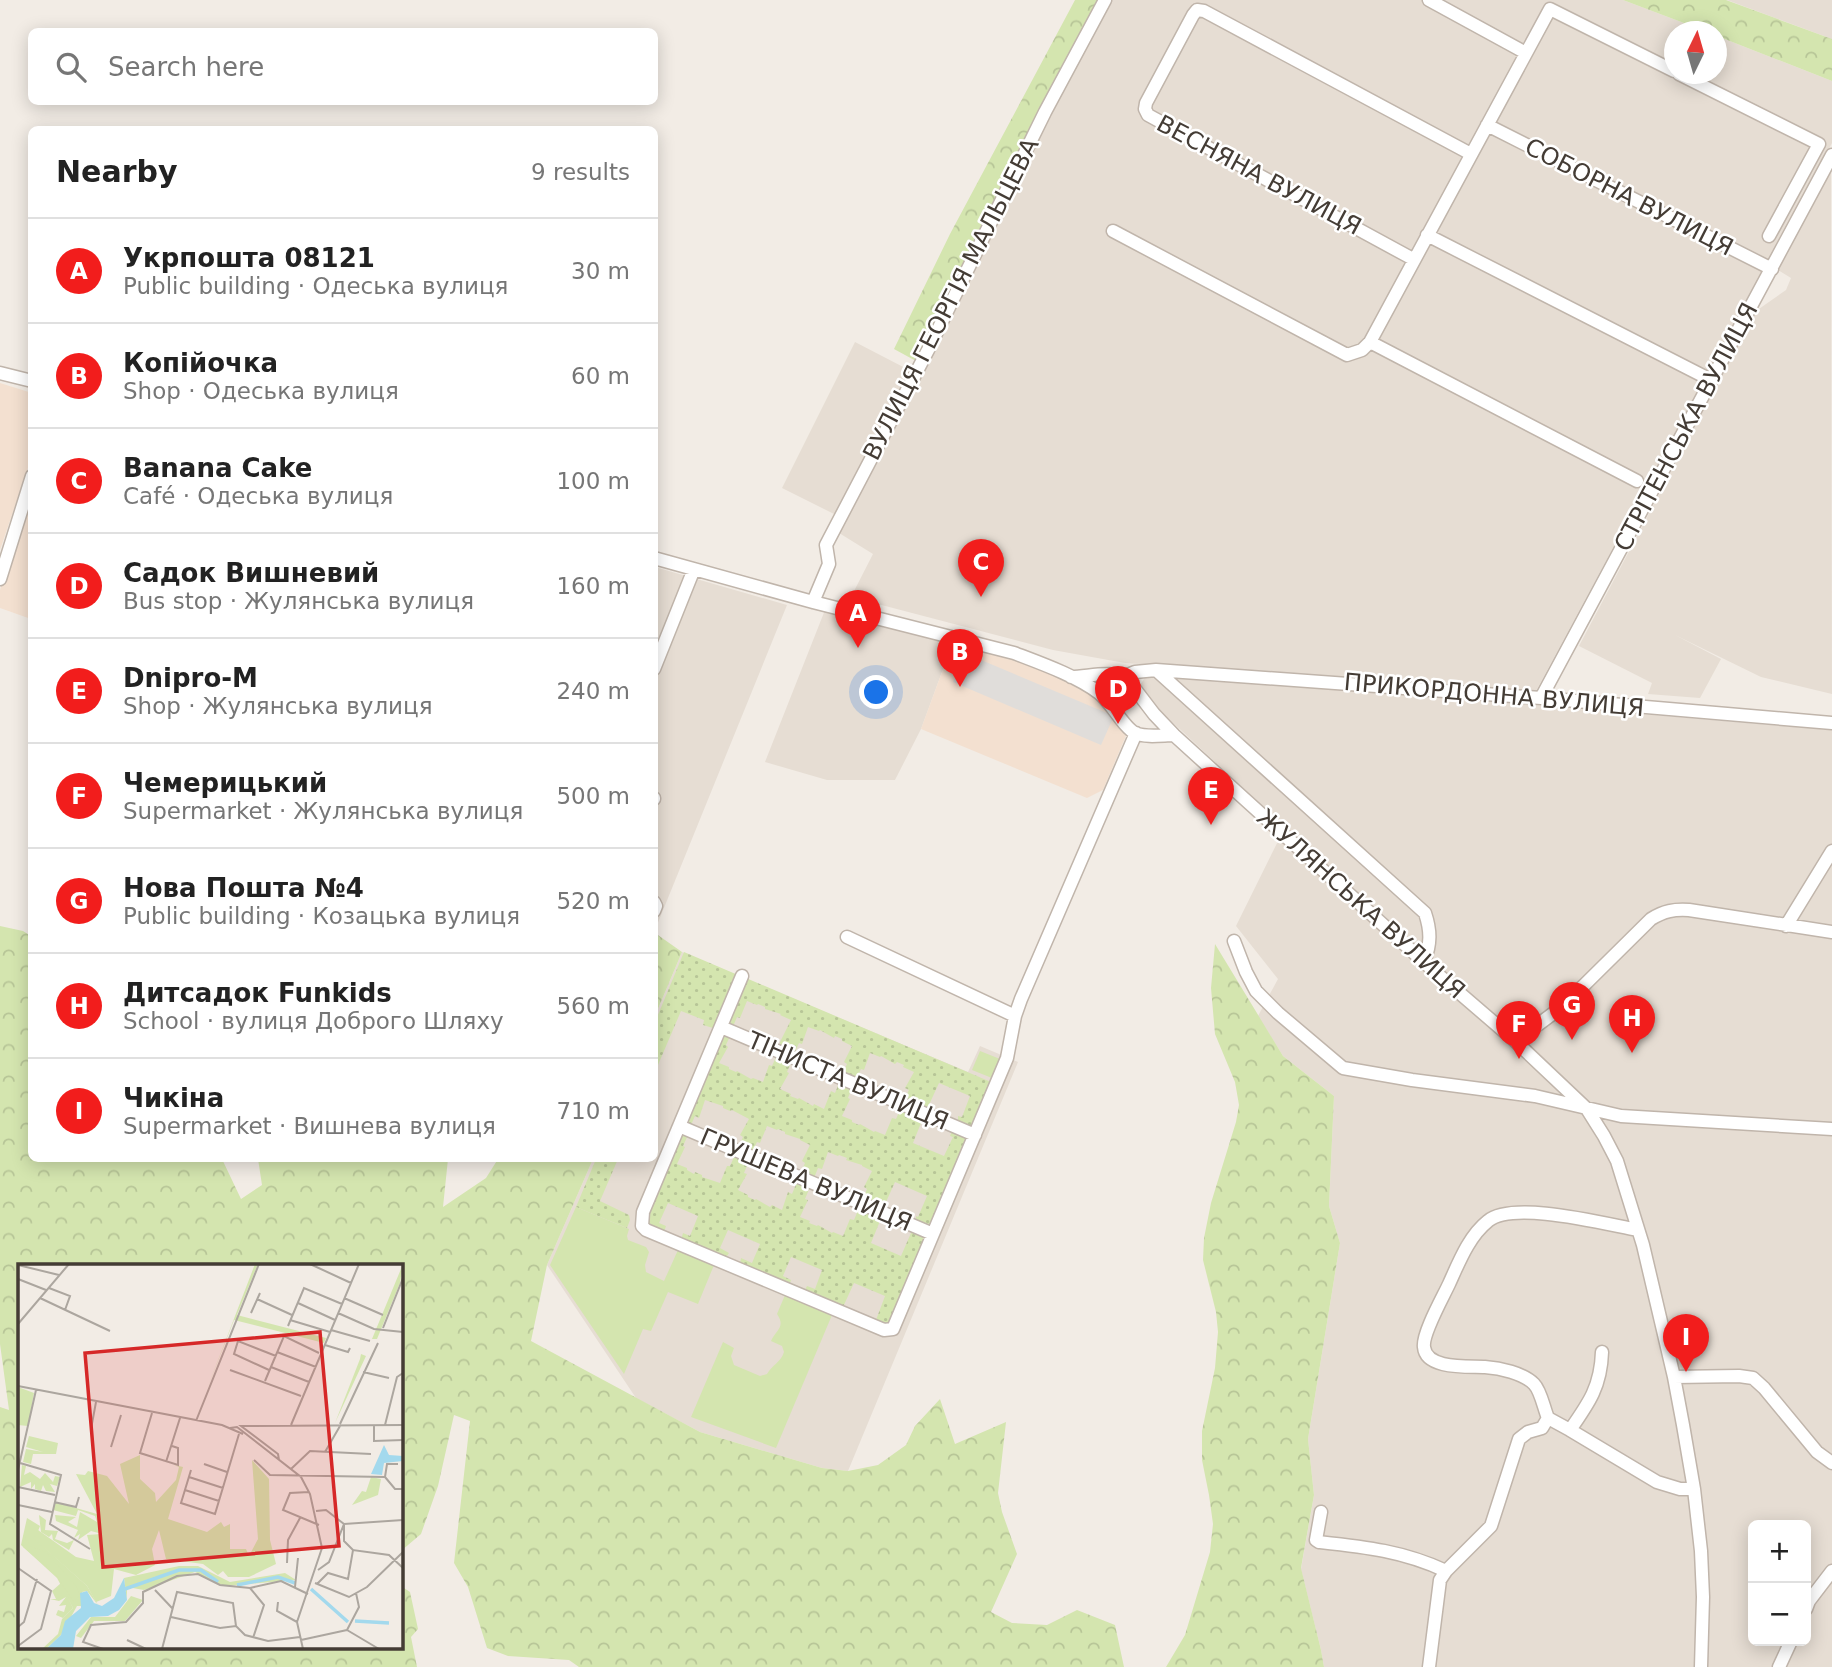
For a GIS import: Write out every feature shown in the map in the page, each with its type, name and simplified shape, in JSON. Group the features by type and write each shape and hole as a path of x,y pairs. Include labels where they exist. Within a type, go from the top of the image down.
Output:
{"street":[{"name":"ВУЛИЦЯ ГЕОРГІЯ МАЛЬЦЕВА","path":"813,602 829,564 826,545 928,350 1045,112 1105,0"},
{"path":"1429,0 1526,53"},
{"path":"1113,231 1347,355 1362,350 1370,342 1413,258 1550,9 1664,66"},
{"name":"ВЕСНЯНА ВУЛИЦЯ","path":"1413,258 1148,115 1146,103 1193,15 1197,10 1204,11 1471,154"},
{"path":"1701,84 1819,144 1769,236"},
{"name":"СОБОРНА ВУЛИЦЯ","path":"1487,125 1772,269"},
{"name":"СТРІТЕНСЬКА ВУЛИЦЯ","path":"1541,698 1832,155"},
{"path":"1427,234 1711,380"},
{"path":"1370,342 1637,481"},
{"path":"0,373 28,381"},
{"path":"0,579 28,489"},
{"path":"658,559 995,648 1042,664 1101,694 1128,727 1139,734 1174,735"},
{"path":"658,659 694,569"},
{"path":"1156,670 1424,913 1431,936 1424,962"},
{"name":"ПРИКОРДОННА ВУЛИЦЯ","path":"1071,677 1112,674 1123,677 1135,672 1156,670 1541,698 1832,723"},
{"path":"1101,694 1100,683 1106,675"},
{"name":"ЖУЛЯНСЬКА ВУЛИЦЯ","path":"1123,677 1174,735 1513,1039 1587,1110 1604,1136 1617,1161 1638,1230 1674,1377 1694,1489 1702,1574 1701,1667"},
{"path":"742,976 643,1212 642,1226 884,1330 893,1329 1007,1058 1015,1016 1139,734 1152,728 1154,715"},
{"path":"1786,926 1832,851"},
{"path":"1513,1039 1563,1006 1651,919 1661,913 1674,909 1689,910 1832,932"},
{"path":"847,936 1015,1016"},
{"path":"1234,941 1256,991 1343,1068 1535,1096 1620,1116 1832,1129"},
{"name":"ТІНИСТА ВУЛИЦЯ","path":"720,1027 975,1135"},
{"name":"ГРУШЕВА ВУЛИЦЯ","path":"679,1126 933,1234"},
{"path":"1638,1230 1532,1212 1509,1212 1489,1219 1474,1235 1460,1260 1427,1331 1423,1347 1426,1354 1440,1364 1487,1367 1521,1376 1536,1385 1548,1418 1657,1482 1680,1489 1694,1489"},
{"path":"1570,1430 1592,1398 1602,1367 1602,1352"},
{"path":"1674,1377 1753,1378 1817,1452 1832,1463"},
{"path":"1429,1667 1440,1580 1491,1525 1519,1439 1528,1432 1542,1428 1548,1418"},
{"path":"1321,1512 1316,1539 1319,1542 1372,1547 1414,1558 1446,1571"},
{"path":"1811,1601 1832,1571"},
{"path":"1779,1667 1789,1646"}],"shaded area":[{"path":"1099,0 1623,0 1679,21 1664,21 1664,84 1727,84 1727,40 1832,81 1832,143 1536,691 1125,663 1053,650 851,597 873,554 831,528"},
{"path":"1727,0 1832,0 1832,39"},
{"path":"1831,170 1832,694 1761,677 1675,635 1721,659 1700,698 1648,694 1652,683 1579,646 1756,311 1786,290 1791,278 1778,270"},
{"path":"855,342 909,370 836,515 782,488"},
{"path":"0,383 28,392 28,468 0,550"},
{"path":"28,500 28,618 0,608 0,590"},
{"path":"658,568 787,605 658,923"},
{"path":"825,610 953,642 921,729 895,780 827,780 765,762"},
{"path":"953,642 1010,658 1098,696 1128,731 1103,790 1087,798 921,729"},
{"path":"974,657 1114,716 1101,745 953,682 960,668 967,668"},
{"path":"1147,674 1184,676 1832,730 1832,1667 1324,1667 1301,1569 1314,1495 1308,1439 1340,1243 1329,1206 1334,1096 1283,1056 1258,1016 1278,979 1236,926 1285,827 1140,692 1139,687"},
{"path":"682,952 968,1072 980,1046 1018,1062 848,1471 822,1468 700,1432 636,1398 547,1265 592,1162 658,1162 658,1009"}],"green space":[{"path":"1075,0 1099,0 916,361 894,349 950,234"},
{"path":"1623,0 1726,0 1832,39 1832,81 1727,40 1727,21 1679,21"},
{"path":"0,926 28,934 28,1162 223,1162 241,1199 262,1185 258,1162 448,1162 443,1207 486,1178 496,1162 592,1162 547,1265 531,1341 700,1432 822,1468 848,1471 878,1465 906,1445 915,1426 940,1399 955,1444 1006,1422 998,1493 1017,1554 991,1612 1012,1623 1047,1625 1077,1610 1115,1625 1124,1667 579,1667 569,1660 508,1656 487,1648 468,1587 454,1563 470,1421 454,1415 438,1486 421,1534 402,1550 402,1264 18,1264 18,1650 402,1650 402,1587 410,1592 418,1629 411,1637 417,1667 0,1667 0,1407 9,1410 0,1344"},
{"path":"658,935 682,952 658,1009"},
{"path":"1215,944 1283,1056 1334,1096 1329,1206 1340,1243 1308,1439 1314,1495 1301,1568 1324,1667 1166,1667 1185,1635 1210,1552 1213,1524 1202,1460 1202,1431 1215,1368 1218,1332 1216,1312 1203,1260 1204,1238 1211,1203 1239,1105 1235,1082 1215,1034 1211,988"},
{"path":"684,952 738,975 716,1027 703,1025 704,1020 681,1011 658,1065 658,1015"},
{"path":"746,978 991,1082 973,1124 969,1126 958,1121 958,1116 962,1117 970,1096 939,1083 926,1108 904,1100 909,1090 905,1088 914,1072 897,1062 895,1064 870,1053 864,1070 861,1069 856,1079 843,1073 847,1064 844,1062 852,1046 835,1036 834,1038 808,1027 802,1044 799,1043 795,1052 780,1046 791,1020 758,1004 747,1001 740,1018 737,1017 734,1024 730,1024"},
{"path":"730,1036 726,1045 728,1047 719,1063 763,1082 769,1065 772,1066 776,1057 791,1063 780,1089 791,1094 790,1096 824,1109 831,1091 835,1093 839,1083 852,1088 842,1116 874,1132 885,1135 892,1118 896,1119 901,1108 921,1117 913,1143 944,1156 953,1137 950,1136 952,1131 964,1136 966,1141 931,1224 929,1226 916,1221 927,1196 895,1182 886,1208 863,1198 867,1189 864,1187 872,1171 846,1160 847,1158 828,1152 822,1169 818,1168 814,1178 801,1172 805,1163 802,1161 810,1145 778,1129 767,1126 760,1143 757,1142 752,1152 739,1146 743,1137 740,1135 749,1119 723,1106 705,1100 699,1118 695,1116 691,1125 687,1123 721,1037"},
{"path":"980,1051 1000,1059 992,1078 972,1070"},
{"path":"683,1134 688,1135 677,1164 694,1174 695,1172 720,1183 735,1155 749,1161 744,1173 747,1174 738,1190 770,1207 772,1205 782,1210 788,1192 792,1194 797,1182 810,1187 805,1199 808,1200 800,1217 832,1233 843,1236 850,1219 854,1220 859,1208 880,1218 871,1243 901,1256 911,1233 922,1235 924,1240 890,1322 887,1325 876,1320 885,1296 854,1283 843,1307 807,1293 807,1286 815,1289 822,1270 791,1257 783,1276 791,1280 786,1284 740,1265 741,1258 752,1263 760,1244 728,1230 720,1248 729,1253 725,1259 681,1240 683,1233 690,1236 698,1216 668,1203 659,1223 666,1226 664,1232 647,1223 647,1216"},
{"path":"595,1162 617,1162 600,1201 629,1215 627,1228 576,1207"},
{"path":"576,1207 629,1229 628,1240 646,1247 649,1252 646,1272 664,1281 678,1250 714,1265 698,1304 668,1292 651,1331 643,1329 624,1374 550,1265"},
{"path":"785,1295 832,1315 776,1448 691,1417 723,1342 734,1348 731,1356 734,1365 760,1376 767,1374 781,1358 784,1352 782,1346 771,1341 781,1322 777,1314"}],"place":[{"name":"Banana Cake","path":"981,597"},
{"name":"Укрпошта 08121","path":"858,648"},
{"name":"Копійочка","path":"960,687"},
{"name":"Садок Вишневий","path":"1118,724"},
{"name":"Dnipro-M","path":"1211,825"},
{"name":"Нова Пошта №4","path":"1572,1040"},
{"name":"Дитсадок Funkids","path":"1632,1053"},
{"name":"Чемерицький","path":"1519,1059"},
{"name":"Чикіна","path":"1686,1372"}]}
